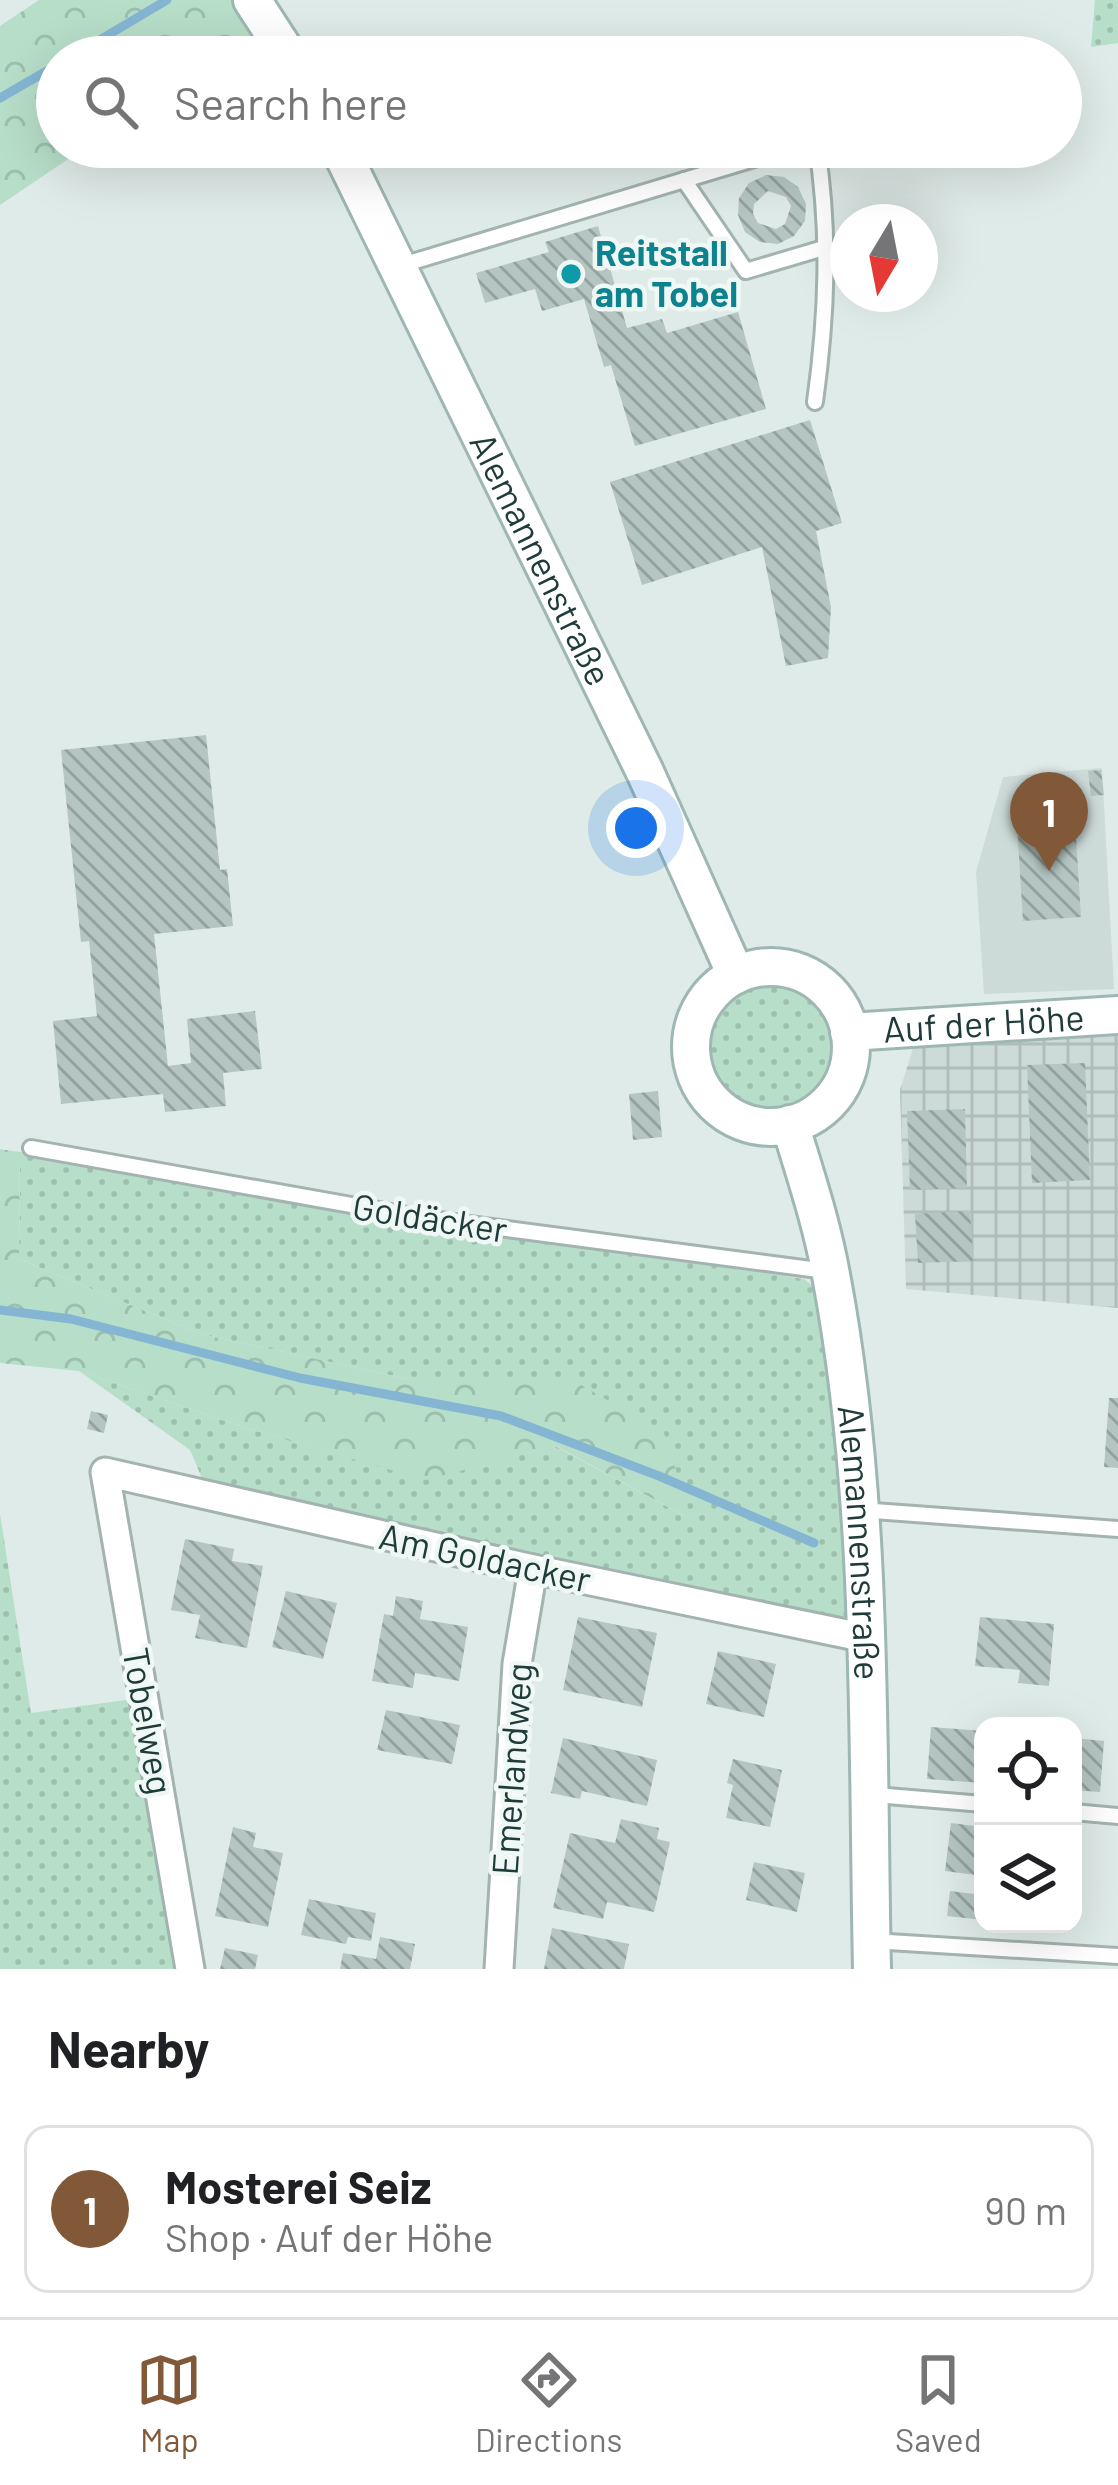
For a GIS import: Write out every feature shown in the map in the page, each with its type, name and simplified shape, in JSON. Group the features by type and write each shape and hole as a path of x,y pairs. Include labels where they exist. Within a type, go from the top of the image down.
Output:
{"street":[{"path":"252,0 275,36"},
{"name":"Alemannenstraße","path":"349,168 645,772 736,975"},
{"path":"771,968 806,976 834,999 849,1032 848,1066 833,1097 821,1109 790,1124 774,1127 741,1121 713,1102 695,1074 691,1041 700,1009 736,975 771,968"},
{"name":"Auf der Höhe","path":"849,1032 1118,1015"},
{"name":"Alemannenstraße","path":"790,1124 831,1272 847,1378 866,1638 872,1955"},
{"name":"Am Goldacker","path":"106,1472 532,1569 866,1638"},
{"name":"Tobelweg","path":"106,1472 190,1969"},
{"name":"Emerlandweg","path":"499,1969 517,1664 532,1569"}],"lane":[{"path":"397,266 724,168"},
{"path":"815,402 824,338 827,247 819,168"},
{"path":"684,180 746,271 827,247"},
{"name":"Goldäcker","path":"31,1148 424,1218 831,1272"},
{"path":"858,1510 1118,1529"},
{"path":"869,1795 974,1803"},
{"path":"1082,1813 1118,1816"},
{"path":"872,1955 1118,1956"}],"shaded area":[{"path":"1102,768 1114,989 984,994 976,872 1003,777"},
{"path":"1118,1030 1118,1308 906,1289 900,1090 915,1042"}],"green space":[{"path":"39,0 238,0 261,36 36,36 36,168 55,168 0,205 0,26"},
{"path":"1095,0 1118,0 1118,43 1091,47"},
{"path":"770,982 795,987 816,1001 830,1022 835,1047 830,1072 816,1093 795,1107 770,1112 745,1107 724,1093 710,1072 705,1047 710,1022 724,1001 745,987"},
{"path":"0,1149 20,1152 19,1259 201,1334 408,1379 569,1378 664,1433 692,1520 556,1446 425,1480 243,1427 79,1371 0,1363"},
{"path":"20,1152 267,1200 804,1279 825,1295 836,1393 846,1620 204,1483 190,1450 79,1371 243,1427 425,1479 555,1446 690,1519 570,1379 408,1379 201,1334 19,1259"},
{"path":"0,1514 31,1713 133,1699 177,1969 0,1969"}],"building":[{"path":"766,175 784,177 798,187 806,204 805,221 794,236 778,244 760,242 745,232 738,215 739,198 749,183","holes":["768,191 786,197 791,206 785,224 776,229 758,223 754,204"]},
{"path":"598,226 627,328 662,319 667,333 738,312 766,409 635,446 611,365 604,367 584,299 542,311 535,289 485,303 476,273 549,252 545,242"},
{"path":"810,420 842,523 816,531 831,607 828,658 786,666 762,547 642,585 610,482"},
{"path":"206,735 220,870 227,869 233,926 154,934 168,1066 191,1063 187,1019 255,1011 262,1069 223,1073 226,1106 165,1112 163,1094 61,1104 53,1021 97,1016 89,941 81,942 61,750"},
{"path":"1101,770 1104,795 1091,796 1088,771"},
{"path":"1075,821 1081,917 1023,921 1017,825"},
{"path":"1085,1063 1090,1180 1032,1183 1027,1065"},
{"path":"658,1091 662,1137 633,1140 629,1094"},
{"path":"965,1109 967,1188 910,1190 907,1111"},
{"path":"970,1211 973,1261 918,1263 915,1214"},
{"path":"1109,1398 1118,1398 1118,1468 1104,1467"},
{"path":"91,1411 108,1415 104,1433 87,1429"},
{"path":"185,1539 234,1549 232,1561 263,1566 247,1648 195,1638 200,1615 171,1610"},
{"path":"286,1591 337,1603 323,1659 272,1647"},
{"path":"396,1596 423,1601 420,1619 468,1627 459,1681 415,1673 413,1688 372,1681 384,1614 393,1616"},
{"path":"578,1617 657,1633 642,1707 563,1690"},
{"path":"980,1617 1054,1624 1049,1686 1018,1683 1020,1670 975,1666"},
{"path":"718,1651 776,1664 764,1717 706,1704"},
{"path":"386,1710 460,1725 452,1764 377,1750"},
{"path":"931,1727 974,1730 974,1782 927,1779"},
{"path":"563,1738 657,1760 647,1806 582,1791 580,1799 551,1793"},
{"path":"1082,1739 1104,1741 1100,1792 1082,1791"},
{"path":"733,1759 782,1770 770,1827 726,1818"},
{"path":"621,1819 659,1828 657,1839 670,1842 654,1912 607,1902 603,1919 553,1908 570,1833 615,1843"},
{"path":"951,1823 974,1826 974,1875 945,1871"},
{"path":"233,1827 256,1833 253,1847 283,1853 268,1927 215,1916"},
{"path":"754,1862 805,1873 797,1912 746,1900"},
{"path":"950,1891 974,1894 974,1919 947,1916"},
{"path":"309,1899 376,1913 371,1941 348,1937 346,1944 301,1935"},
{"path":"552,1928 629,1944 624,1969 544,1969"},
{"path":"380,1937 415,1944 410,1969 340,1969 343,1953 376,1959"},
{"path":"225,1948 258,1955 255,1969 220,1969"}],"waterway":[{"path":"106,36 167,0"},
{"path":"0,98 36,77"},
{"path":"0,1310 71,1319 300,1378 501,1416 659,1476 814,1543"}],"place":[{"name":"Reitstall am Tobel","path":"571,274"},
{"name":"Mosterei Seiz","path":"1049,871"}]}
